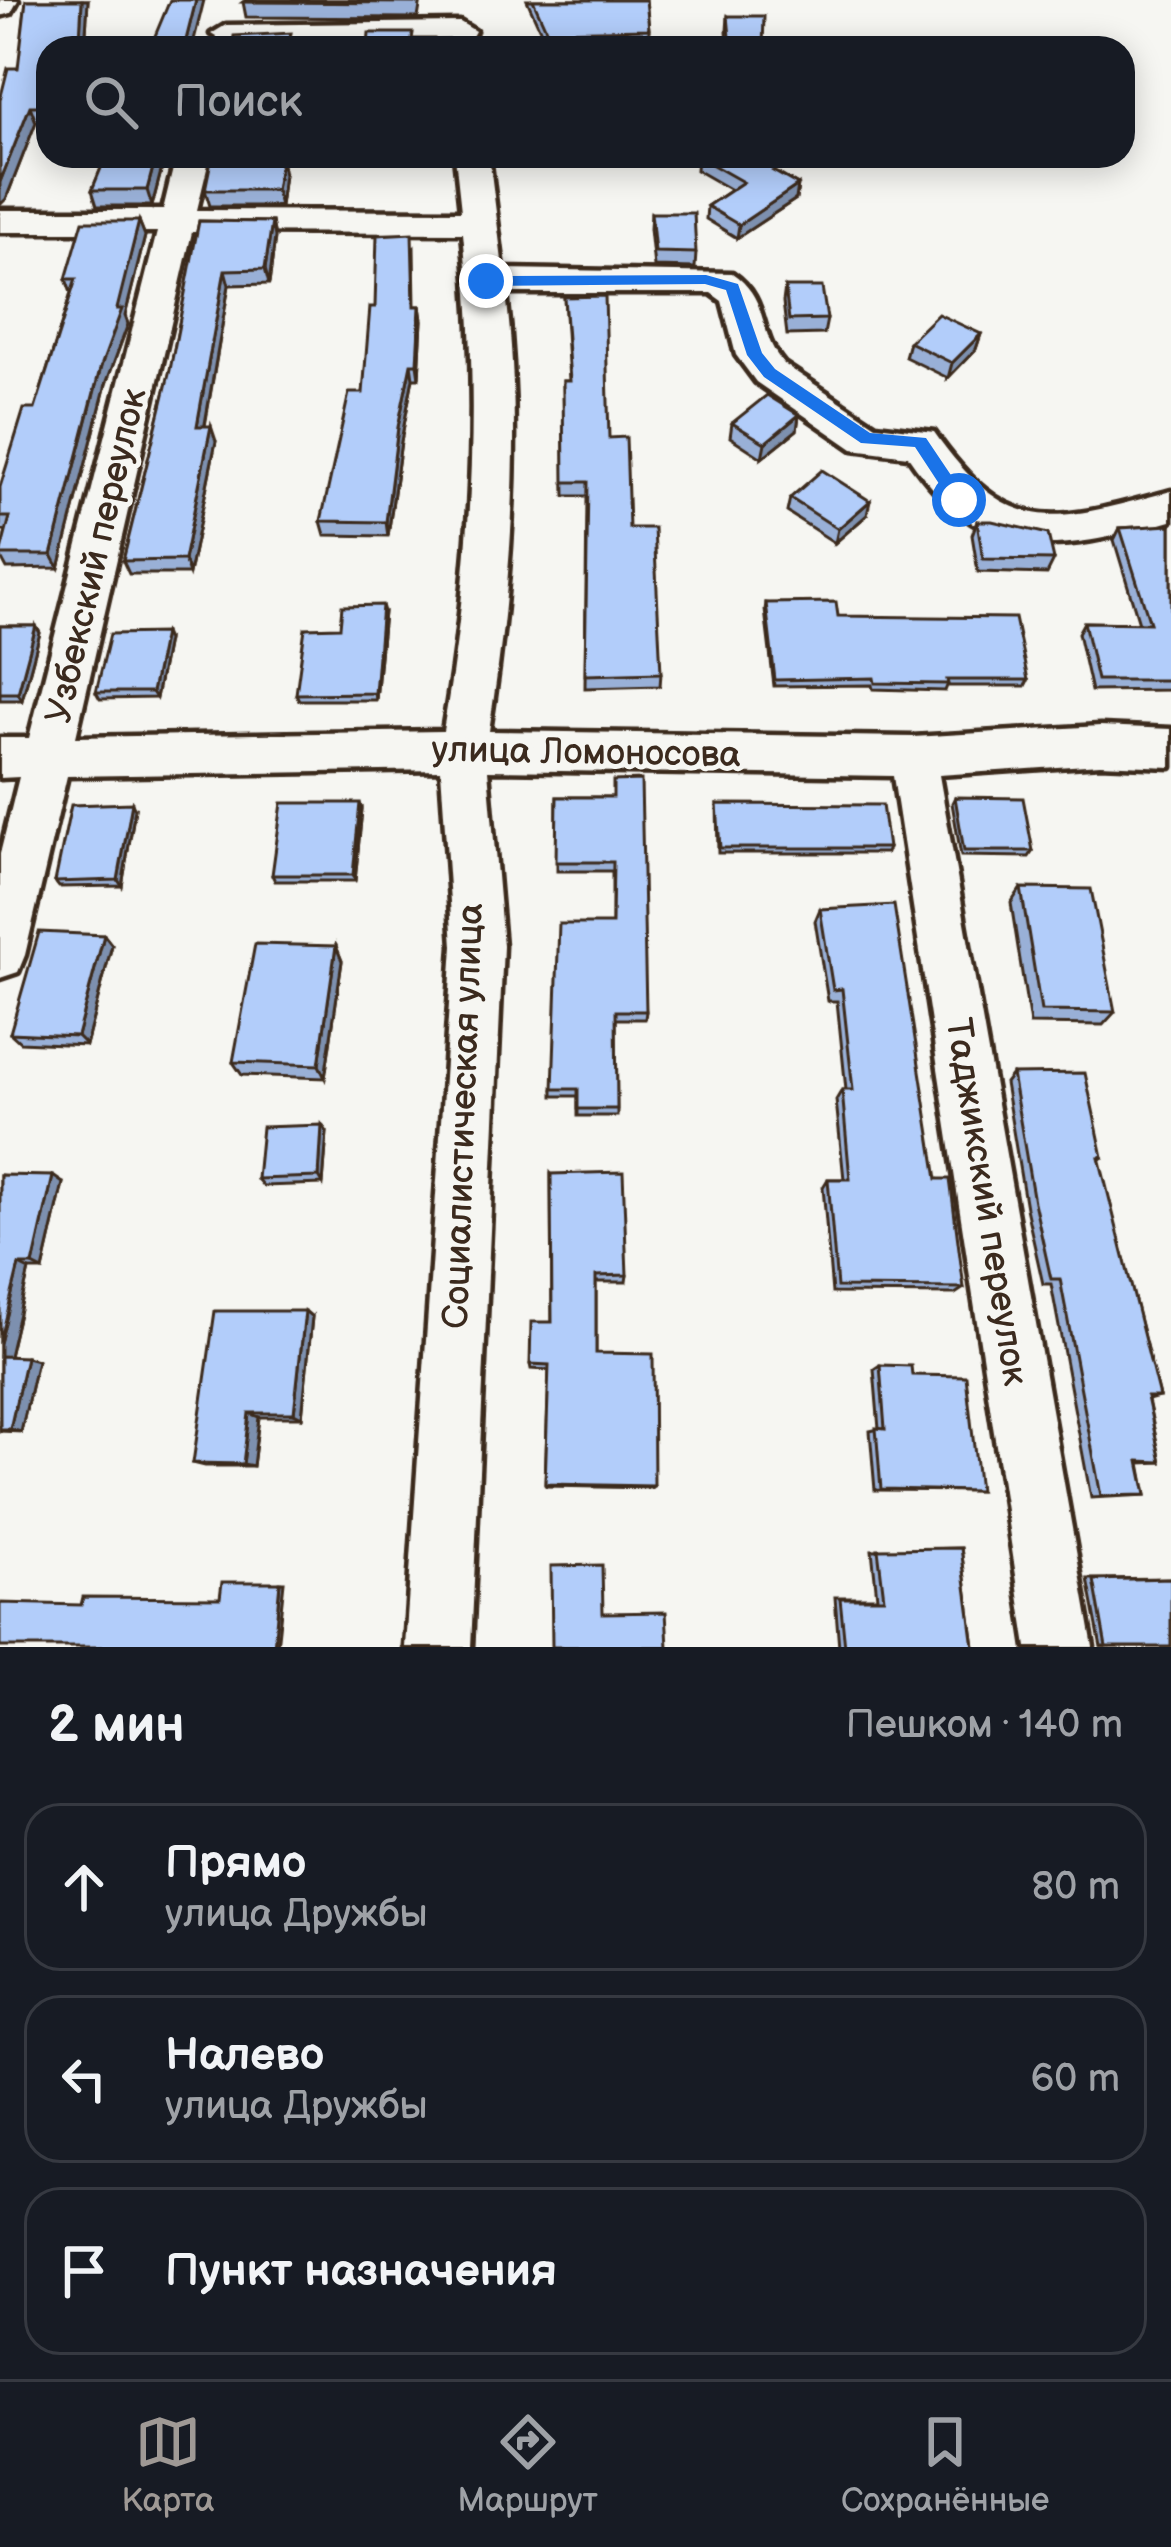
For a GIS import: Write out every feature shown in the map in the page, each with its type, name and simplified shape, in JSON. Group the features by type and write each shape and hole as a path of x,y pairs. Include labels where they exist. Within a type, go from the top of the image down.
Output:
{"street":[{"path":"219,35 462,26"},
{"name":"Узбекский переулок","path":"0,956 190,168"},
{"name":"Социалистическая улица","path":"438,1647 478,946 463,750 485,615 494,352 473,168"},
{"path":"0,220 479,222"},
{"path":"486,281 719,281 739,295 755,355 770,373 867,439 920,442 959,500 984,518 1014,529 1103,525 1171,506"},
{"name":"улица Ломоносова","path":"0,758 463,750 913,757 1100,745 1171,748"},
{"name":"Таджикский переулок","path":"913,757 1060,1647"}],"building":[{"path":"26,0 82,0 80,36 36,36 36,106 30,106 0,182 0,100 8,68 18,68"},
{"path":"170,0 196,0 187,36 155,36"},
{"path":"417,0 417,3 243,2"},
{"path":"533,0 646,0 649,29 547,31"},
{"path":"728,16 764,16 763,36 730,36"},
{"path":"369,33 413,33 412,36"},
{"path":"101,168 153,168 147,190 92,190"},
{"path":"210,168 280,168 276,190 205,190"},
{"path":"718,168 778,168 773,171 798,185 739,225 707,206 743,182"},
{"path":"651,213 694,213 696,253 655,252"},
{"path":"83,221 139,221 117,309 122,309 100,369 52,555 0,555 10,517 0,517 0,487 24,409 35,409 76,279 66,279"},
{"path":"199,221 272,222 265,269 225,270 197,426 211,426 184,560 123,561 170,370"},
{"path":"412,233 414,306 420,306 417,364 411,364 398,427 386,522 321,521 349,393 363,393 370,307 375,307 377,235"},
{"path":"785,287 822,287 827,319 789,320"},
{"path":"605,296 609,438 626,437 629,528 654,528 661,673 585,675 588,482 564,482 563,381 570,381 564,297"},
{"path":"938,314 981,334 952,363 909,342"},
{"path":"767,395 799,415 765,443 732,423"},
{"path":"822,470 870,501 838,529 790,498"},
{"path":"977,521 1048,534 1054,560 983,559"},
{"path":"1171,525 1171,680 1097,680 1084,622 1150,623 1120,528"},
{"path":"836,602 838,616 1015,618 1028,680 947,680 948,684 875,683 874,678 775,680 766,603"},
{"path":"382,605 375,693 296,694 305,628 340,627 342,606"},
{"path":"0,626 36,626 18,693 0,693"},
{"path":"164,633 152,692 96,692 110,634"},
{"path":"641,780 646,1011 616,1011 617,1109 578,1109 578,1089 553,1089 559,924 612,924 613,862 556,862 557,797 613,797 613,781"},
{"path":"955,797 1023,798 1033,851 964,851"},
{"path":"132,803 118,880 55,882 71,805"},
{"path":"282,803 360,803 353,875 272,875"},
{"path":"717,804 882,805 888,848 720,848"},
{"path":"1021,888 1091,889 1115,1012 1041,1011"},
{"path":"894,905 937,1179 950,1179 964,1288 837,1287 828,1179 850,1179 842,1090 853,1090 842,989 833,990 820,909"},
{"path":"39,932 104,935 77,1036 10,1033"},
{"path":"255,944 336,946 319,1065 233,1062"},
{"path":"1085,1073 1103,1157 1099,1157 1159,1397 1147,1397 1161,1462 1139,1461 1146,1495 1101,1496 1060,1279 1051,1279 1034,1202 1012,1074"},
{"path":"322,1125 319,1177 257,1179 262,1127"},
{"path":"623,1172 627,1275 596,1276 596,1353 653,1354 654,1486 545,1484 549,1365 530,1364 531,1322 552,1322 551,1174"},
{"path":"0,1175 53,1176 33,1265 19,1265 0,1343"},
{"path":"215,1311 305,1311 294,1413 249,1413 243,1464 193,1463"},
{"path":"0,1356 26,1357 10,1429 0,1429"},
{"path":"880,1365 911,1366 912,1375 966,1376 979,1491 881,1489 876,1428 885,1429"},
{"path":"961,1548 974,1647 845,1647 840,1598 884,1598 878,1549"},
{"path":"602,1565 603,1613 666,1612 668,1647 552,1647 551,1566"},
{"path":"1171,1578 1171,1647 1106,1647 1094,1580"},
{"path":"222,1582 280,1582 274,1647 0,1647 0,1603 81,1605 83,1597 220,1598"}],"route":[{"path":"486,281 706,279 733,287 760,364 867,439 920,442 959,500"}]}
